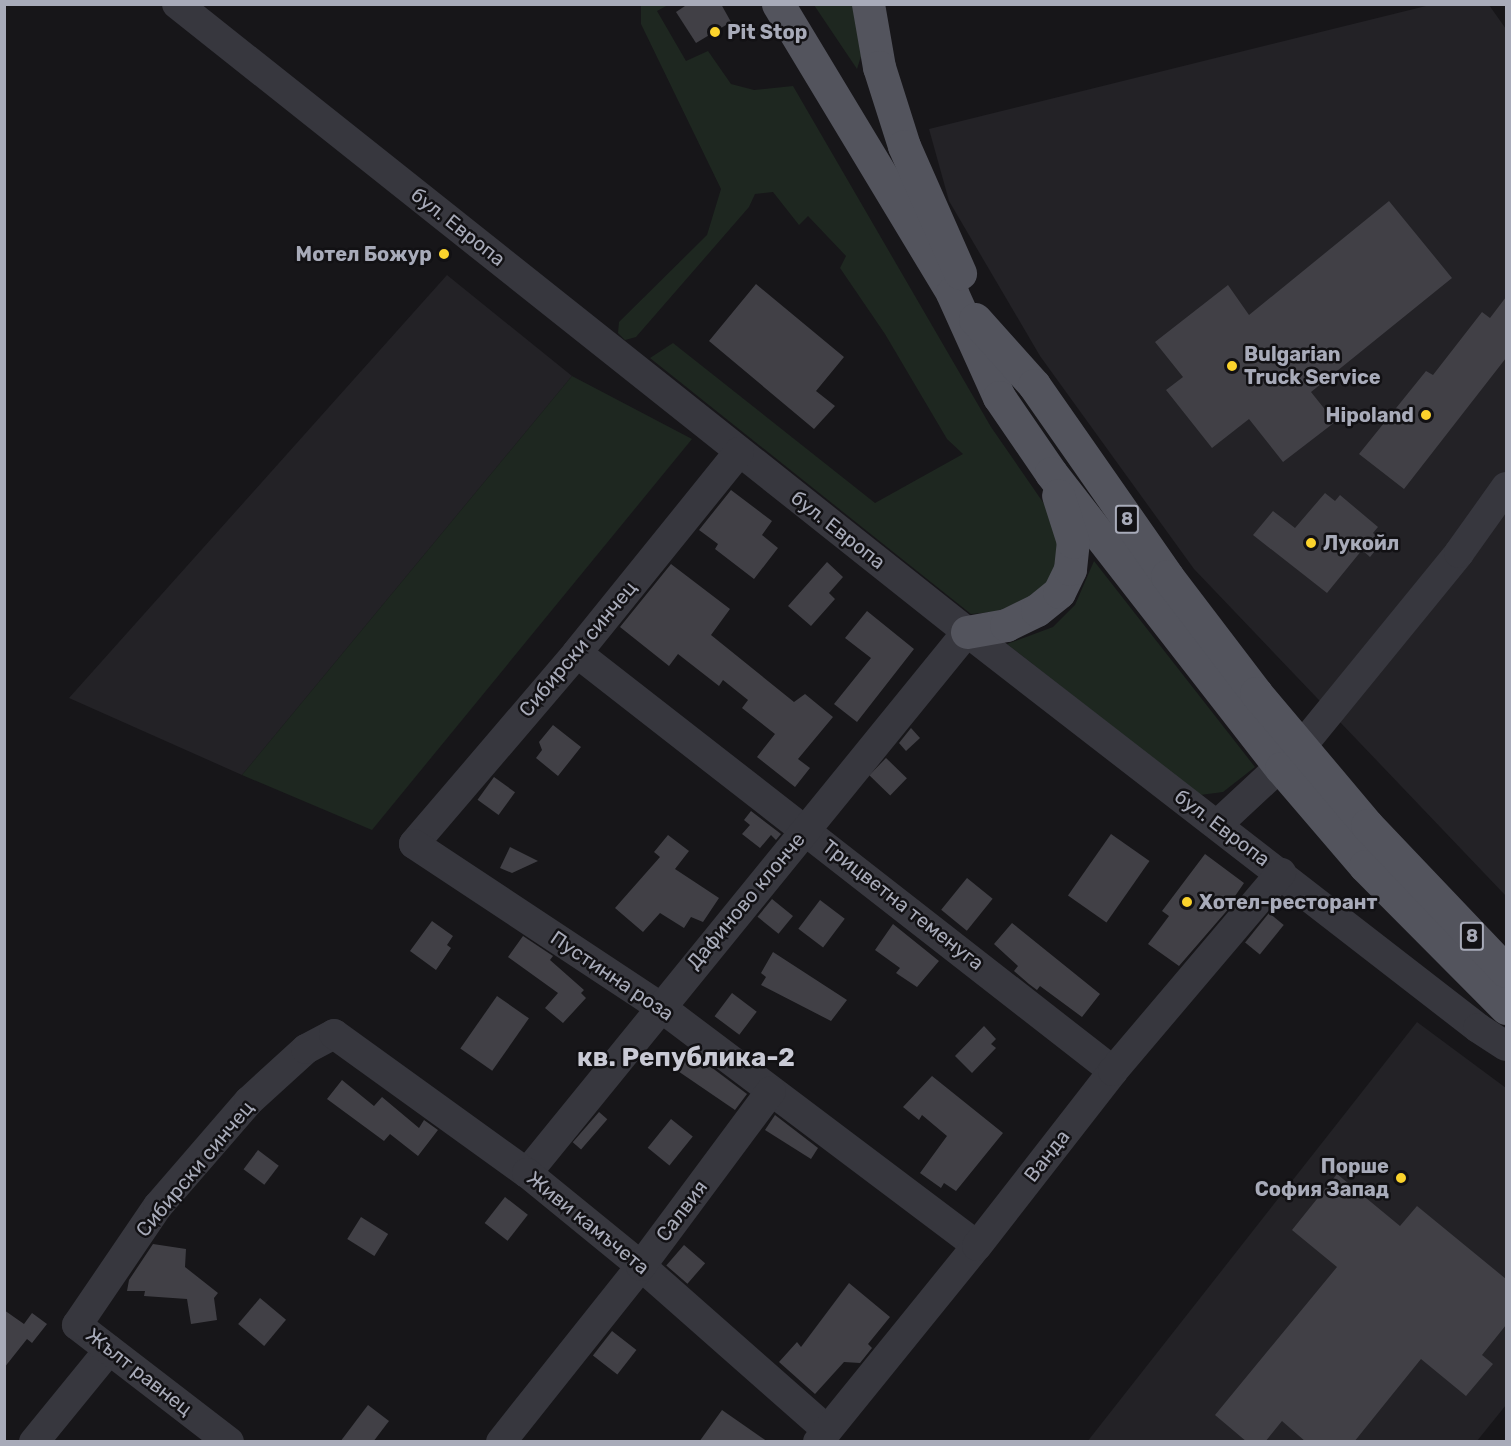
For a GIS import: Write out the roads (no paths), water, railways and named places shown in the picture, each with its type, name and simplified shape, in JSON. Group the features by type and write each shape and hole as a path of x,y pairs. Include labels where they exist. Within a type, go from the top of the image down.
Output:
{"main road":[{"name":"8","path":"778,4 952,293 999,397 1051,473 1291,757 1367,825 1506,971"},
{"path":"868,4 879,67 904,146 987,332"},
{"name":"8","path":"952,293 1034,385 1365,866 1506,1008"},
{"path":"967,632 1006,625 1037,610 1059,592 1070,569 1073,542 1051,473"}],"street":[{"name":"бул. Европа","path":"177,4 967,632 1281,873 1478,1028 1506,1046"},
{"name":"Сибирски синчец","path":"414,844 577,653 739,452"},
{"path":"1217,825 1291,757 1460,553 1506,487"},
{"name":"Дафиново клонче","path":"527,1173 659,1006 967,632"},
{"name":"Трицветна теменуга","path":"577,653 806,828 1113,1071"},
{"name":"Пустинна роза","path":"414,844 659,1006 977,1246"},
{"name":"Ванда","path":"823,1436 977,1246 1113,1071 1281,873"},
{"name":"Сибирски синчец","path":"77,1325 159,1206 249,1101 306,1049 334,1034"},
{"name":"Живи камъчета","path":"334,1034 527,1173 641,1266 823,1436"},
{"name":"Салвия","path":"501,1442 641,1266 771,1091"},
{"name":"Жълт равнец","path":"77,1325 229,1442"},
{"path":"34,1442 109,1350"}],"place":[{"name":"Pit Stop","path":"715,32"},
{"name":"Мотел Божур","path":"444,254"},
{"name":"Bulgarian Truck Service","path":"1232,366"},
{"name":"Hipoland","path":"1426,415"},
{"name":"Лукойл","path":"1311,543"},
{"name":"Хотел-ресторант","path":"1187,902"},
{"name":"Порше София Запад","path":"1401,1178"}],"district":[{"name":"кв. Република-2","path":"686,1058"}]}
